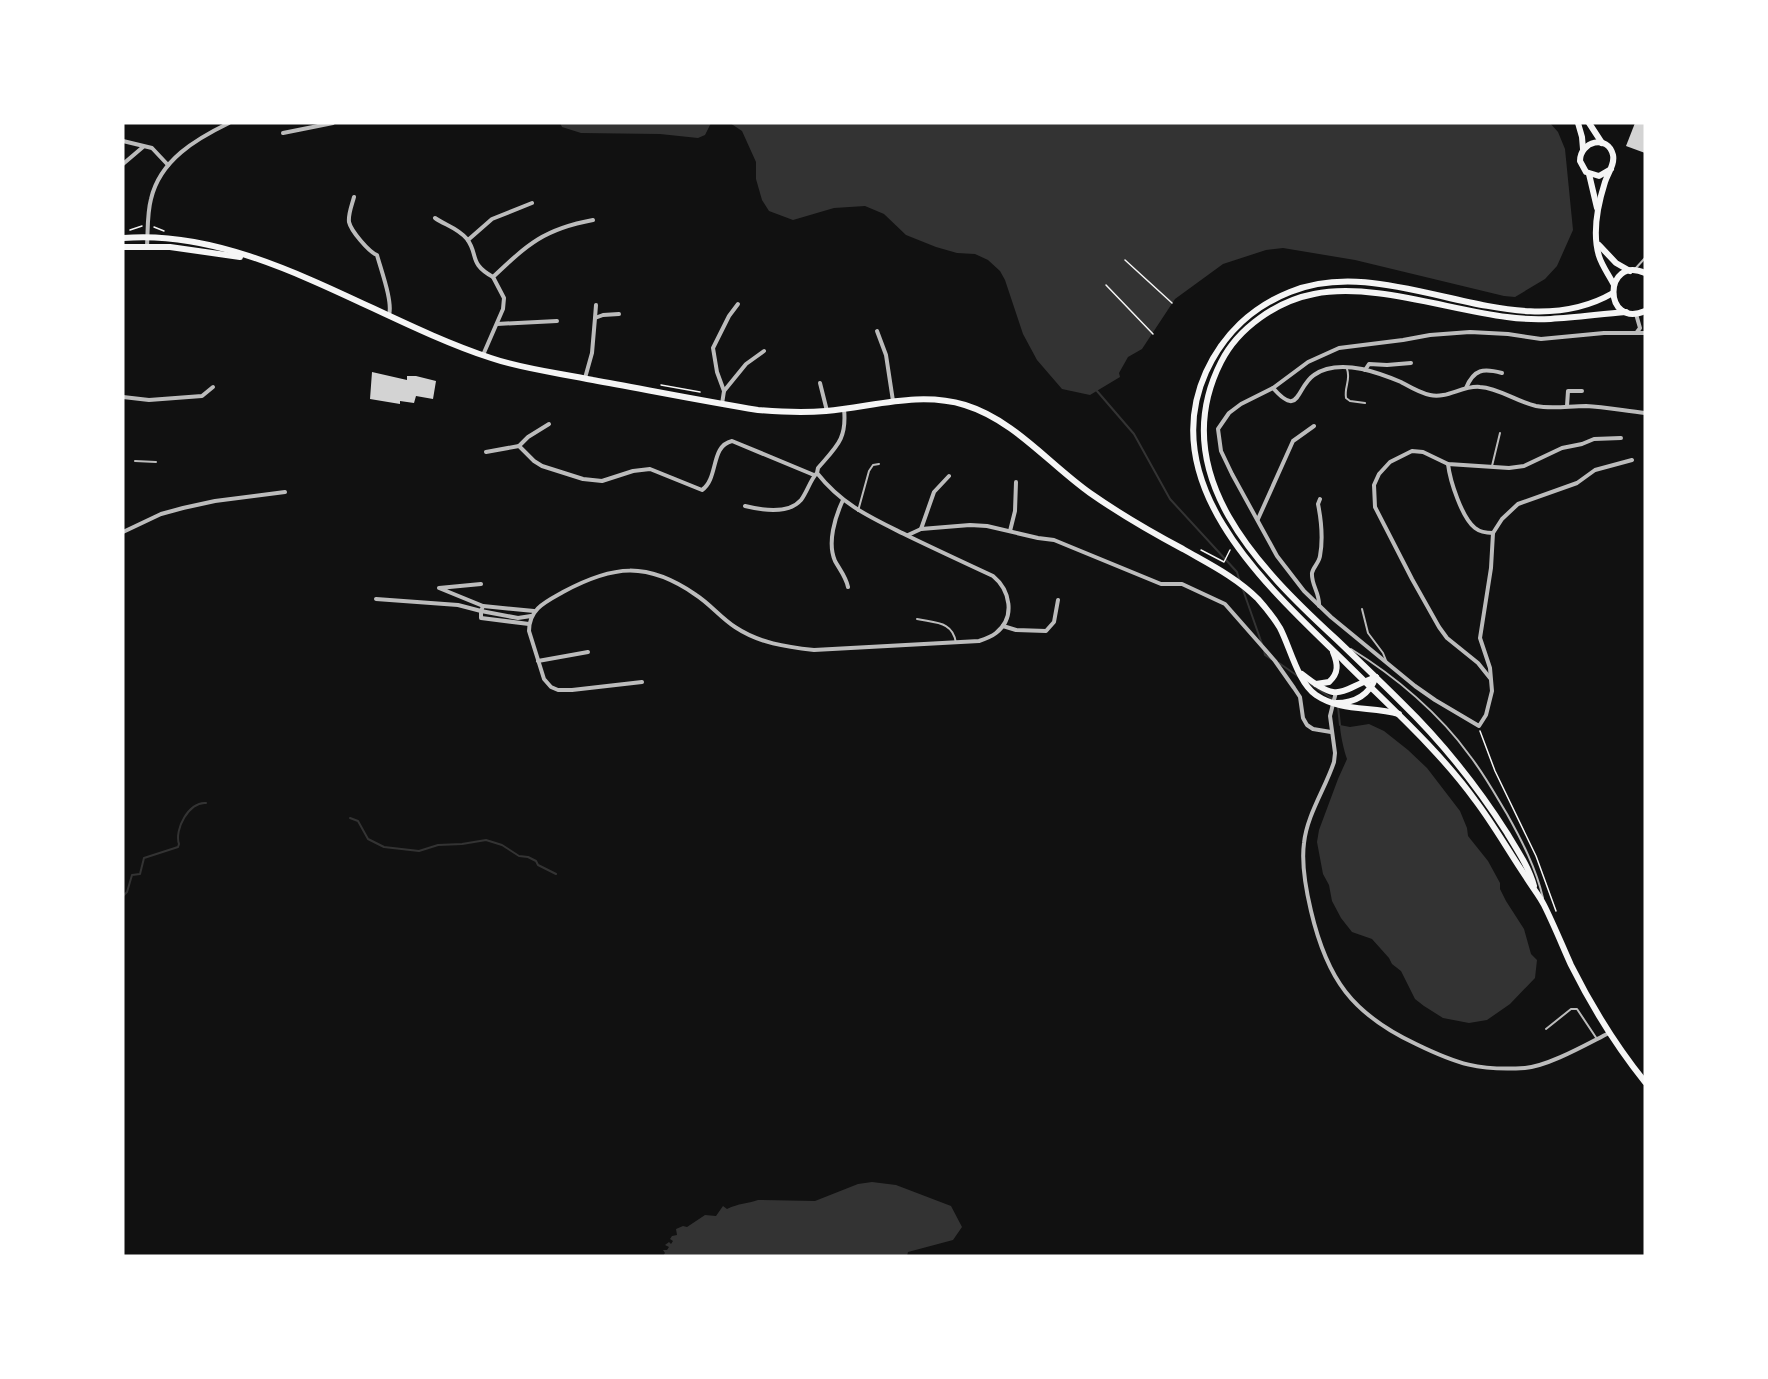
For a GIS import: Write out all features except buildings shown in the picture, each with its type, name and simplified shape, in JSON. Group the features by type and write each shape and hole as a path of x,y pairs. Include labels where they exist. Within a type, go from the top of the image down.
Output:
{"main road":[{"path":"1578,123 1583,149 1580,157 1581,165 1589,174 1598,212"},
{"path":"1589,123 1602,143 1612,152 1614,160 1605,183 1598,212 1597,242 1598,255 1614,285"},
{"path":"1583,149 1591,143 1602,143"},
{"path":"1589,174 1599,176 1611,169"},
{"path":"123,238 147,237 204,243 258,261 506,363 722,404 777,412 827,411 893,401 928,399 952,401 978,410 1003,423 1090,493 1131,520 1240,583 1273,618 1312,693 1342,706 1399,714"},
{"path":"1597,242 1616,264 1645,273"},
{"path":"123,247 147,246 195,250 258,261"},
{"path":"1626,312 1615,302 1614,285 1620,275 1632,270"},
{"path":"1613,293 1580,307 1530,310 1493,306 1384,285 1323,282 1295,289 1270,301 1248,317 1228,335 1217,351 1204,377 1197,405 1194,437 1202,479 1222,522 1250,565 1274,592 1399,714 1465,787 1535,890 1572,966 1609,1033 1645,1082"},
{"path":"1535,890 1531,874 1516,848 1472,781 1435,737 1282,587 1256,559 1237,531 1214,485 1204,436 1206,405 1215,374 1233,345 1253,324 1274,309 1301,297 1326,292 1382,295 1483,314 1530,319 1568,319 1626,312 1636,314 1645,311"},
{"path":"1313,683 1329,682 1336,675 1337,663 1332,649"},
{"path":"1301,674 1325,690 1336,692 1353,689 1364,681 1376,677"},
{"path":"1333,703 1355,700 1372,688 1376,677"}],"street":[{"path":"147,246 152,194 168,165 194,142 229,123"},
{"path":"284,134 333,123"},
{"path":"123,141 156,150 168,165"},
{"path":"123,164 144,147"},
{"path":"354,197 349,221 370,253 377,255 388,298 389,315"},
{"path":"468,240 492,219 532,203"},
{"path":"435,218 448,224 468,240 475,262 483,272 493,277 504,298 503,309 483,355"},
{"path":"493,277 519,252 548,232 593,220"},
{"path":"724,392 717,372 713,348 729,316 738,304"},
{"path":"585,378 592,353 596,305"},
{"path":"596,318 619,314"},
{"path":"1636,314 1640,328 1637,333"},
{"path":"497,324 557,321"},
{"path":"877,331 886,355 893,401"},
{"path":"1632,460 1595,470 1577,483 1518,504 1502,519 1493,533 1491,568 1480,638 1490,668 1491,700 1479,726 1435,700 1387,663 1318,606 1287,572 1221,452 1218,429 1229,412 1241,404 1274,388 1308,362 1340,348 1430,334 1470,332 1541,339 1604,333 1645,333"},
{"path":"722,404 724,392 746,364 764,351"},
{"path":"1365,370 1370,364 1411,363"},
{"path":"1274,388 1287,402 1293,401 1299,397 1313,375 1329,368 1347,366 1389,377 1430,395 1439,396 1466,388 1479,387 1538,406 1553,408 1588,406 1645,413"},
{"path":"1466,388 1471,377 1479,371 1489,369 1502,373"},
{"path":"820,383 827,411"},
{"path":"123,397 149,400 202,396 213,387"},
{"path":"1567,406 1568,391 1582,391"},
{"path":"745,506 763,510 783,509 795,505 802,499 818,468 842,438 845,430 844,408"},
{"path":"486,452 519,446 528,437 549,424"},
{"path":"1257,520 1293,441 1314,426"},
{"path":"1492,681 1478,663 1447,638 1438,627 1375,507 1374,485 1379,474 1400,455 1412,451 1423,452 1448,464 1509,468 1524,466 1562,448 1594,439 1622,438"},
{"path":"519,446 542,466 583,479 609,479 641,469 651,469 702,490 709,482 720,448 732,441 816,474 831,490 858,511 993,576 1001,583 1007,594 1009,606 1003,626 995,634 979,641 814,650 788,648 748,634 734,626 696,595 673,581 644,571 615,570 593,577 548,600 534,611 529,631 544,679 552,687 558,690 642,682"},
{"path":"1448,464 1456,497 1471,524 1476,530 1493,533"},
{"path":"921,529 934,492 949,476"},
{"path":"1010,531 1015,512 1016,482"},
{"path":"123,532 162,514 183,508 215,501 285,492"},
{"path":"1318,606 1318,593 1312,573 1320,556 1321,516 1318,504 1320,499"},
{"path":"843,500 835,520 832,546 834,559 848,587"},
{"path":"907,535 921,529 970,525 1054,540 1161,584 1182,584 1218,599 1275,661 1300,697 1303,718 1307,725 1313,729 1331,732"},
{"path":"481,584 439,588 483,606 534,611"},
{"path":"376,599 458,605 518,618 532,616"},
{"path":"1003,626 1016,630 1046,631 1054,622 1058,600"},
{"path":"483,606 481,618 529,624"},
{"path":"538,661 588,652"},
{"path":"1336,692 1330,716 1334,762 1309,821 1303,858 1317,936 1335,975 1354,1002 1366,1015 1386,1029 1436,1054 1474,1067 1535,1066 1609,1033"}],"lane":[{"path":"1632,270 1645,258"},
{"path":"1347,366 1349,379 1345,390 1346,398 1350,401 1365,402"},
{"path":"1491,466 1500,433"},
{"path":"135,461 156,462"},
{"path":"858,511 869,471 873,465 879,464"},
{"path":"1362,609 1368,633 1383,653 1387,663"},
{"path":"917,620 947,625 955,634 956,643"},
{"path":"1340,643 1366,658 1412,695 1442,722 1469,753 1522,841 1539,881 1544,907"},
{"path":"1546,1029 1571,1009 1577,1009 1597,1039"}],"path":[{"path":"129,231 142,226"},
{"path":"153,227 170,233"},
{"path":"1125,260 1172,303"},
{"path":"1106,285 1153,334"},
{"path":"659,385 705,393"},
{"path":"1200,550 1224,562 1226,558"},
{"path":"1479,726 1495,771 1536,856 1557,916"}],"shaded area":[{"path":"560,123 711,123 705,135 698,138 660,134 581,133 562,127"},
{"path":"730,123 1550,123 1558,132 1565,149 1573,230 1557,266 1545,279 1515,297 1355,260 1283,248 1266,250 1223,264 1175,299 1142,349 1128,357 1119,373 1120,377 1090,395 1062,389 1037,360 1023,334 1005,280 1000,271 988,260 975,254 957,253 936,247 906,235 884,214 865,206 834,208 793,220 769,211 762,200 756,179 756,162 742,131"},
{"path":"1369,724 1384,731 1427,768 1460,811 1468,836 1488,861 1500,883 1500,889 1506,901 1524,929 1531,954 1537,960 1535,978 1510,1004 1487,1020 1469,1023 1443,1018 1424,1006 1415,999 1401,971 1392,964 1372,939 1352,932 1332,901 1329,885 1323,874 1317,842 1319,830 1347,759 1340,725 1350,727"},
{"path":"872,1182 896,1185 951,1206 962,1227 953,1240 908,1252 907,1256 663,1256 665,1253 663,1250 669,1247 665,1245 669,1242 671,1244 672,1236 677,1235 676,1229 687,1227 705,1215 716,1216 723,1206 727,1209 758,1200 815,1201 858,1184"}],"waterway":[{"path":"1097,391 1134,434 1170,499 1237,572 1240,582"},
{"path":"1242,587 1262,644"},
{"path":"1264,650 1265,655 1271,659"},
{"path":"1279,663 1299,677"},
{"path":"1306,681 1334,700"},
{"path":"1338,707 1340,725"},
{"path":"123,896 127,892 132,875 140,874 144,858 178,847 179,831 184,818 194,807 206,803"},
{"path":"350,818 358,821 368,839 384,847 419,851 438,845 486,840 502,845 519,856 528,857 556,874"}]}
